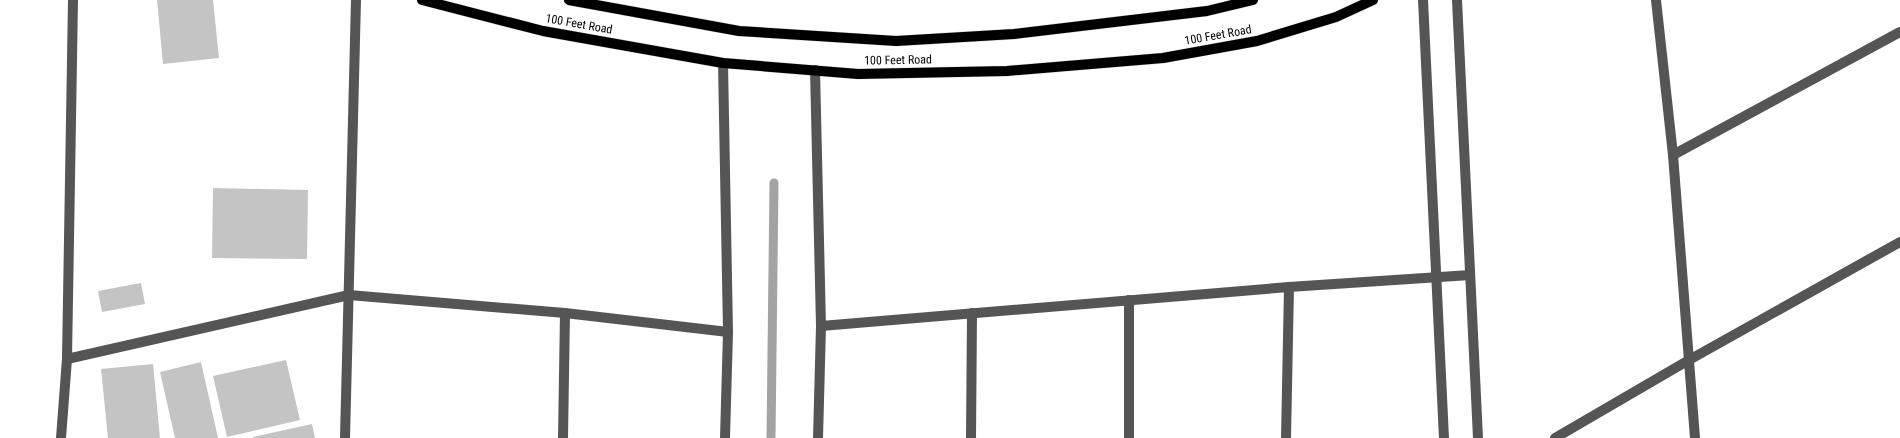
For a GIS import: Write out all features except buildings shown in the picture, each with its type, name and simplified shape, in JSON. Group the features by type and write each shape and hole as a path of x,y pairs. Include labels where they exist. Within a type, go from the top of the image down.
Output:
{"main road":[{"name":"100 Feet Road","path":"422,0 543,31 723,63 858,74 1007,71 1163,58 1257,41 1336,17 1373,0"},
{"name":"100 Feet Road","path":"569,0 739,31 896,41 1014,34 1207,11 1253,0"}],"street":[{"path":"61,438 67,358 73,0"},
{"path":"345,438 350,295 356,0"},
{"path":"1424,0 1444,438"},
{"path":"1457,0 1478,438"},
{"path":"1656,0 1673,155 1695,438"},
{"path":"1673,155 1900,32"},
{"path":"723,63 728,332 725,438"},
{"path":"815,70 821,326 818,438"},
{"path":"1555,438 1689,360 1900,242"},
{"path":"821,326 1290,287 1470,275"},
{"path":"1286,438 1290,287"},
{"path":"67,358 350,295 565,313 728,332"},
{"path":"1129,300 1129,438"},
{"path":"562,438 565,313"},
{"path":"971,438 972,313"}],"waterway":[{"path":"771,438 774,183"}]}
